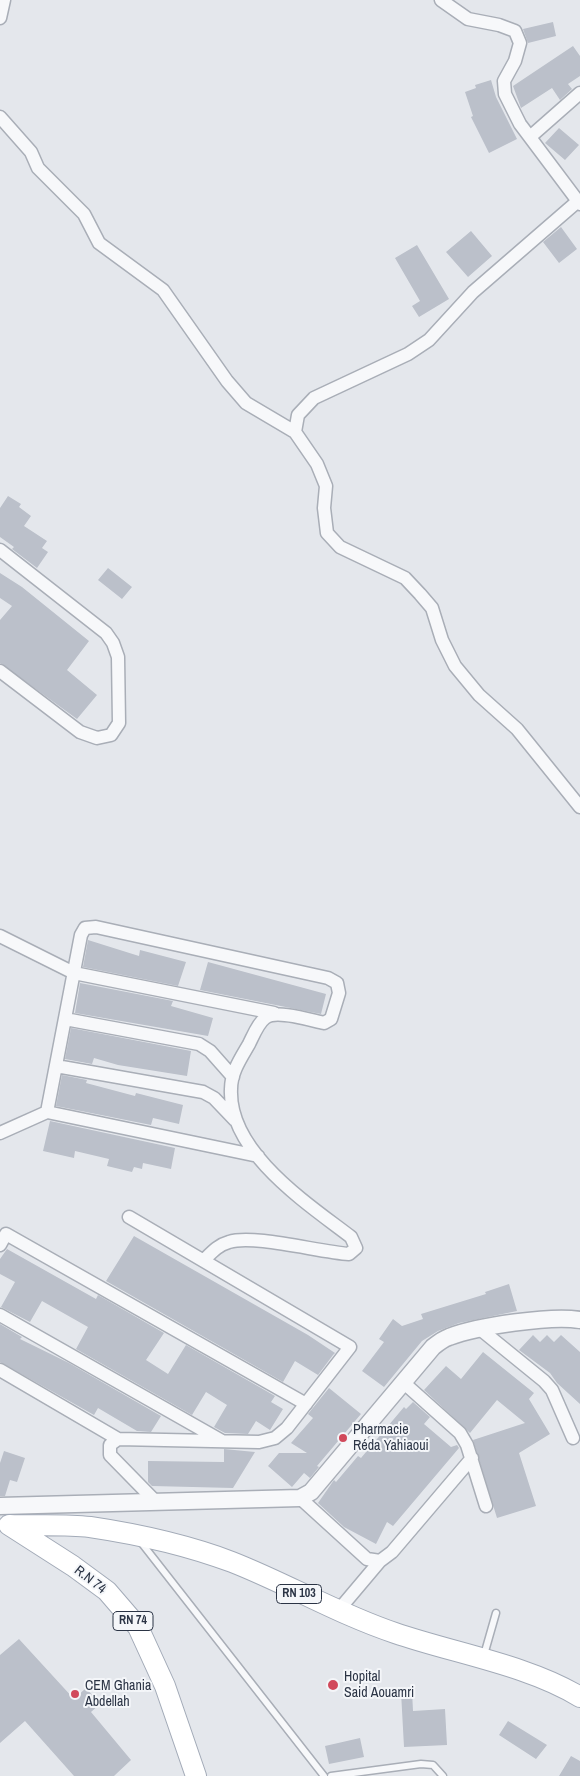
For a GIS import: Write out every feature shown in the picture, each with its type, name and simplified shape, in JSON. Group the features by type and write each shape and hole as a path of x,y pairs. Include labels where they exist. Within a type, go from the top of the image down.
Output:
{"main road":[{"name":"RN 103","path":"3,1526 88,1527 164,1541 233,1562 337,1612 395,1633 528,1674 580,1697"},
{"name":"R.N 74","path":"3,1526 73,1566 107,1592 138,1627 165,1686 196,1776"}],"street":[{"path":"0,18 4,0"},
{"path":"294,432 298,414 314,398 408,354 429,340 473,292 579,202 520,124 505,94 504,81 515,61 520,43 515,31 499,25 468,19 441,0"},
{"path":"530,137 580,93"},
{"path":"0,116 31,152 38,168 84,214 99,243 162,290 227,381 246,403 294,432 317,464 326,486 324,508 327,533 340,547 405,578 420,594 432,608 442,640 455,666 479,695 517,729 580,807"},
{"path":"0,550 106,633 114,643 118,657 119,723 111,734 97,738 80,732 0,671"},
{"path":"0,936 74,973 324,1023 331,1019 339,993 337,983 328,978 96,927 85,928 81,934 74,973 47,1112"},
{"path":"238,1123 232,1105 231,1088 236,1066 264,1018 274,1013"},
{"path":"65,1020 199,1044 210,1051 234,1077"},
{"path":"56,1066 203,1092 214,1098 238,1123 258,1156 281,1183 351,1237 356,1248 349,1254 249,1240 230,1241 216,1247 204,1260"},
{"path":"0,1133 47,1112 258,1156"},
{"path":"0,1370 118,1439 260,1442 275,1438 287,1428 350,1347 129,1217"},
{"path":"2,1236 306,1404"},
{"path":"0,1315 222,1441"},
{"path":"0,1506 300,1498 311,1492 433,1347 448,1337 480,1329 569,1318 580,1320"},
{"path":"480,1329 544,1380 552,1390 573,1438"},
{"path":"404,1383 460,1433 472,1458 486,1506"},
{"path":"118,1439 110,1445 110,1455 157,1503"},
{"path":"337,1612 380,1561 392,1552 472,1458"},
{"path":"300,1498 366,1559 380,1561"}],"lane":[{"path":"136,1537 324,1776"},
{"path":"482,1660 496,1613"},
{"path":"331,1776 420,1764 432,1765 443,1776"}],"building":[{"path":"553,22 556,36 528,43 523,29"},
{"path":"573,46 580,56 580,76 568,84 572,89 560,100 552,88 521,108 513,86"},
{"path":"491,80 496,97 517,139 489,153 471,117 473,116 465,92 476,88 475,85"},
{"path":"559,128 579,145 565,160 545,143"},
{"path":"561,227 577,249 559,263 543,242"},
{"path":"471,231 492,256 468,277 446,252"},
{"path":"417,245 449,299 419,317 412,306 420,301 395,258"},
{"path":"8,496 21,504 19,507 31,516 24,526 47,541 42,548 48,552 37,568 0,537 0,508"},
{"path":"108,568 132,587 122,599 98,580"},
{"path":"0,573 22,587 89,641 67,670 97,695 77,719 0,663 0,620 12,606 0,598"},
{"path":"88,940 139,956 140,950 186,962 178,986 83,967"},
{"path":"208,962 326,994 321,1014 200,990"},
{"path":"80,983 173,1001 171,1006 213,1018 208,1036 75,1013"},
{"path":"71,1028 191,1051 187,1076 118,1065 94,1058 92,1064 65,1059"},
{"path":"62,1075 87,1080 86,1083 135,1096 136,1093 183,1105 179,1124 153,1118 151,1125 56,1106"},
{"path":"50,1121 175,1148 171,1169 143,1163 142,1169 134,1167 132,1172 107,1166 109,1159 75,1151 74,1158 43,1151"},
{"path":"134,1236 308,1335 335,1353 318,1375 295,1361 283,1382 106,1281"},
{"path":"7,1249 96,1299 98,1295 164,1333 146,1360 168,1374 186,1345 275,1396 271,1402 283,1409 270,1430 256,1421 248,1434 225,1433 214,1427 227,1405 206,1392 192,1415 76,1349 88,1327 42,1301 30,1322 1,1307 15,1282 0,1274 0,1259"},
{"path":"509,1284 517,1311 459,1323 438,1331 422,1341 384,1387 362,1371 384,1342 379,1339 393,1319 402,1326 423,1319 421,1314 486,1294 485,1292"},
{"path":"0,1324 22,1337 20,1339 69,1363 161,1416 151,1432 137,1431 98,1408 94,1415 0,1362"},
{"path":"533,1335 540,1342 547,1335 554,1342 561,1335 580,1352 580,1404 557,1383 550,1373 519,1350"},
{"path":"483,1352 534,1393 529,1399 550,1434 519,1453 536,1506 497,1518 473,1440 525,1423 497,1400 470,1433 424,1390 446,1366 461,1379"},
{"path":"329,1388 361,1414 317,1466 319,1467 310,1478 304,1473 292,1487 268,1466 279,1453 307,1453 291,1443 313,1418 308,1414"},
{"path":"413,1402 430,1417 424,1424 451,1447 457,1445 459,1448 393,1526 387,1522 376,1544 344,1527 318,1503 334,1480 336,1482 358,1456 361,1458 404,1407 406,1409"},
{"path":"224,1449 255,1452 233,1488 152,1486 148,1482 148,1461 224,1462"},
{"path":"4,1451 25,1458 17,1482 10,1480 5,1496 0,1496 0,1463"},
{"path":"19,1639 74,1699 86,1688 100,1704 91,1712 131,1760 114,1776 74,1776 25,1721 0,1743 0,1655"},
{"path":"412,1691 413,1711 445,1709 447,1745 404,1747 401,1692"},
{"path":"508,1721 547,1745 536,1759 499,1735"},
{"path":"360,1738 364,1757 329,1764 325,1746"},
{"path":"571,1756 580,1761 580,1776 559,1776"}],"place":[{"name":"Pharmacie Réda Yahiaoui","path":"343,1438"},
{"name":"Hopital Said Aouamri","path":"333,1685"},
{"name":"CEM Ghania Abdellah","path":"75,1694"}]}
